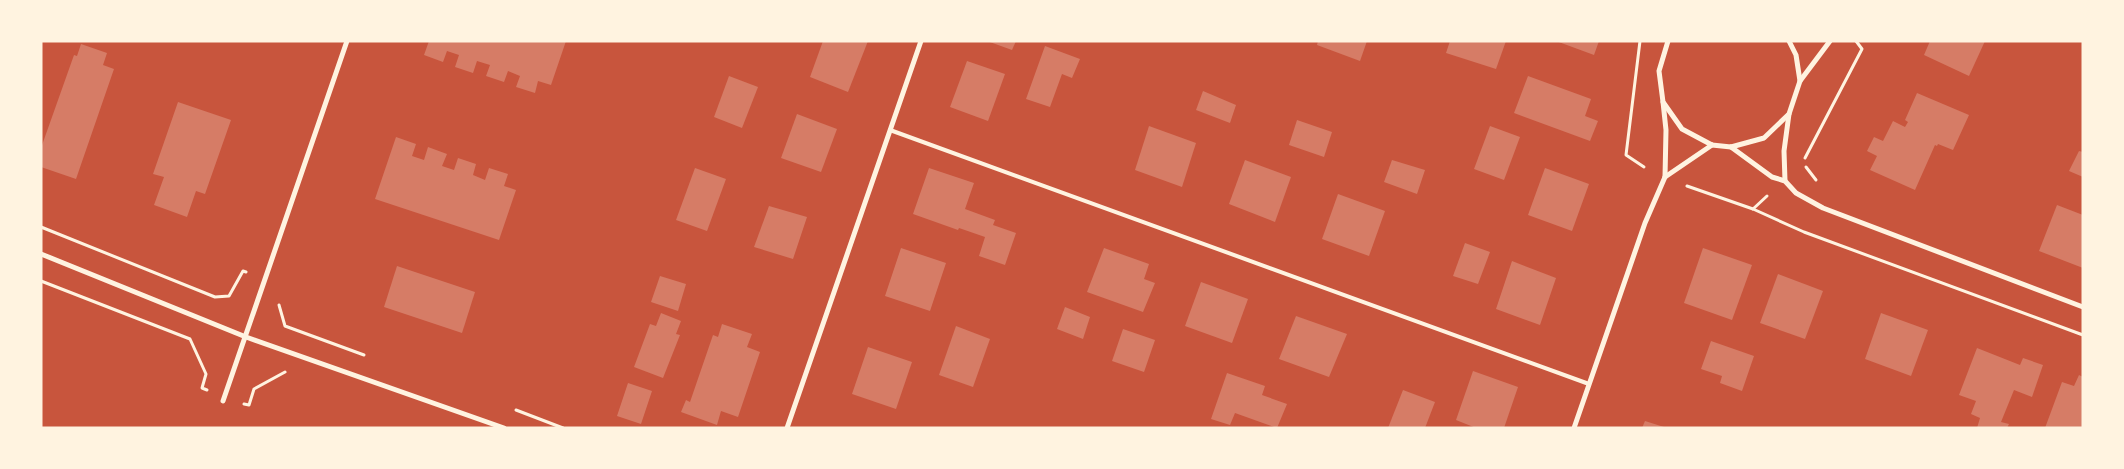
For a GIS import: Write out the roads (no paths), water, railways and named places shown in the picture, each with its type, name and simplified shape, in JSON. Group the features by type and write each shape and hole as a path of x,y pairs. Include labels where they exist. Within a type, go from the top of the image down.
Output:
{"street":[{"path":"223,399 266,280 347,41"},
{"path":"787,428 921,41"},
{"path":"1574,428 1645,223 1665,177 1666,130 1659,71 1668,41"},
{"path":"1789,41 1796,55 1800,81"},
{"path":"1785,181 1784,151 1789,114 1800,81 1830,41"},
{"path":"1663,102 1682,129 1712,145 1731,147 1764,138 1789,114"},
{"path":"1665,177 1712,145"},
{"path":"1731,147 1772,177 1785,181 1796,193 1823,208 2083,306"},
{"path":"41,254 246,337 504,428"}],"lane":[{"path":"890,130 1590,384"}]}
